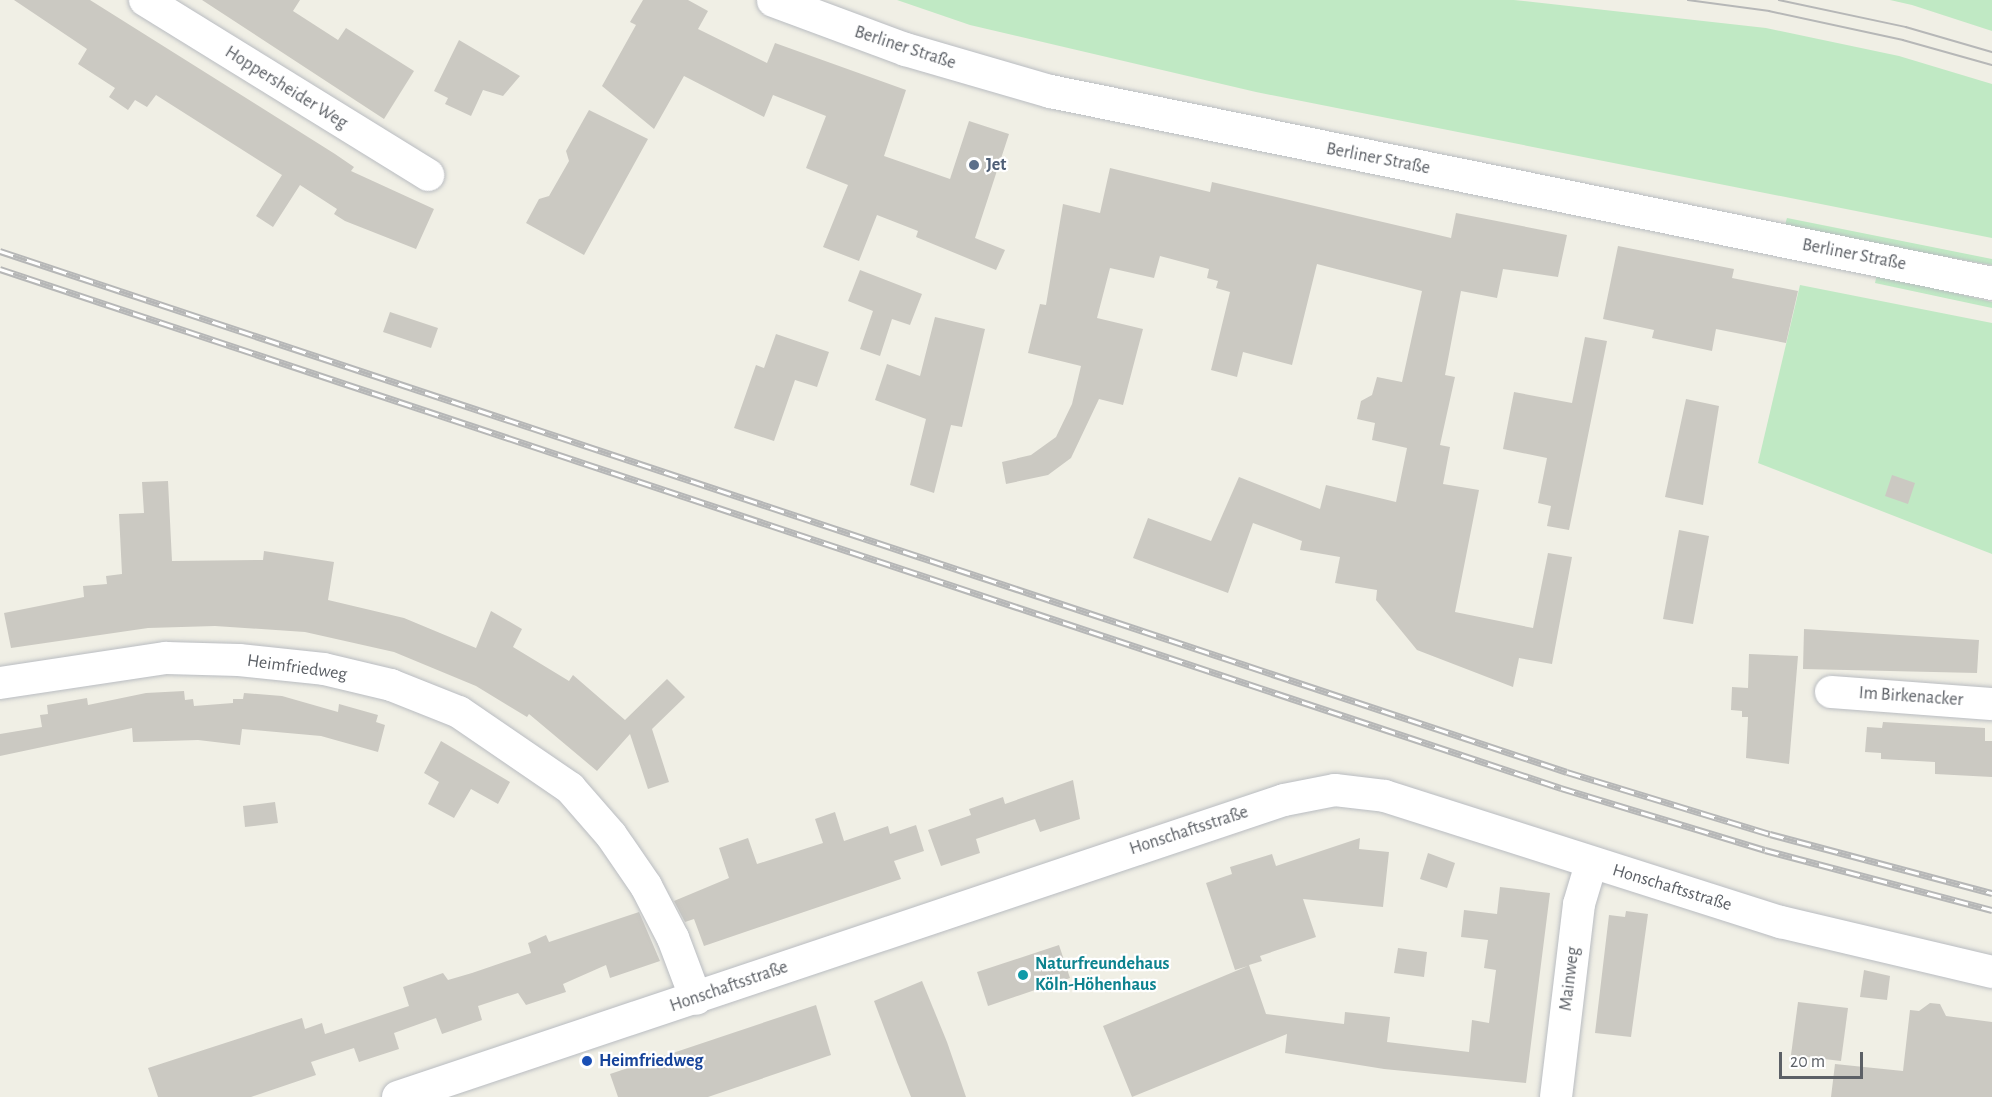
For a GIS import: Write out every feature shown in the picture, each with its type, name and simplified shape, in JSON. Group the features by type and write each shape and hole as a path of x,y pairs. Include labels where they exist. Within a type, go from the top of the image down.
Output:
{"main road":[{"name":"Berliner Straße","path":"773,0 905,49 1061,94 1992,283"}],"street":[{"name":"Hoppersheider Weg","path":"145,0 428,175"},
{"name":"Heimfriedweg","path":"0,683 166,658 239,660 324,669 391,685 459,712 570,788 611,835 646,886 673,938 696,999"},
{"name":"Im Birkenacker","path":"1831,692 1992,704"},
{"name":"Honschaftsstraße","path":"402,1096 1318,792 1362,791 1385,796 1591,864 1781,922 1992,972"},
{"name":"Mainweg","path":"1556,1097 1579,904 1591,864"}],"green space":[{"path":"897,0 1514,0 1766,28 1899,56 1992,84 1992,238 1256,92 970,25"},
{"path":"1890,0 1992,0 1992,31 1912,5"},
{"path":"1787,218 1992,259 1992,265 1784,228"},
{"path":"1877,274 1992,302 1992,308 1875,283"},
{"path":"1800,285 1992,323 1992,554 1758,463"}],"building":[{"path":"14,0 90,0 335,154 354,167 351,171 434,209 416,249 345,221 334,214 337,209 300,185 273,227 256,216 282,175 156,95 147,107 135,100 128,110 109,97 115,88 78,64 87,49"},
{"path":"202,0 300,0 293,11 338,40 346,28 414,71 384,119"},
{"path":"643,0 688,0 708,11 698,29 767,63 775,43 906,90 884,156 950,179 969,121 1009,134 975,238 1005,250 996,270 916,237 918,231 877,215 859,261 823,247 848,185 806,168 826,116 773,95 764,117 684,76 654,129 602,86 636,25 630,22"},
{"path":"459,40 520,76 503,96 483,90 471,116 445,104 448,98 434,91"},
{"path":"589,110 648,139 584,255 526,223 539,199 549,196 569,161 566,151"},
{"path":"1110,168 1210,192 1212,182 1451,238 1456,213 1567,235 1558,277 1503,269 1497,298 1461,291 1445,375 1455,377 1440,445 1450,447 1443,484 1479,490 1455,612 1533,628 1548,553 1572,557 1552,664 1519,658 1513,687 1417,650 1376,600 1377,590 1335,583 1340,557 1300,550 1302,541 1253,523 1228,593 1133,558 1148,518 1211,541 1239,477 1320,509 1326,485 1396,502 1407,448 1372,440 1375,423 1357,419 1361,401 1372,395 1377,377 1402,382 1422,291 1317,264 1292,365 1243,352 1237,377 1211,370 1230,292 1216,288 1218,281 1207,278 1209,269 1160,256 1154,278 1110,268 1097,318 1143,329 1123,405 1099,399 1071,458 1048,475 1006,484 1002,462 1031,455 1056,437 1072,404 1081,366 1028,353 1040,304 1046,305 1063,204 1100,213"},
{"path":"1618,246 1734,269 1732,278 1798,291 1786,343 1716,329 1712,351 1652,338 1654,330 1603,319"},
{"path":"860,270 922,294 910,325 892,319 880,356 860,349 873,311 848,301"},
{"path":"390,312 438,328 431,348 383,332"},
{"path":"935,317 985,329 962,427 951,425 934,493 910,485 926,419 875,400 887,364 920,376"},
{"path":"776,334 829,352 817,387 795,380 774,441 734,428 756,365 764,368"},
{"path":"1585,337 1607,341 1569,530 1547,526 1551,506 1538,503 1547,458 1503,449 1514,392 1572,403"},
{"path":"1686,399 1719,406 1703,505 1665,497"},
{"path":"1892,475 1915,483 1908,504 1885,496"},
{"path":"168,481 172,561 263,560 264,551 334,562 328,600 404,618 476,648 491,611 522,629 513,647 569,681 573,675 625,720 667,679 685,697 652,729 669,782 648,789 630,734 597,771 529,714 527,717 476,686 394,652 305,632 215,626 148,628 11,648 4,613 84,597 83,586 107,584 106,576 122,574 119,514 144,513 142,482"},
{"path":"1679,530 1709,536 1693,624 1663,619"},
{"path":"1804,629 1979,640 1977,673 1803,669"},
{"path":"1749,654 1798,656 1789,764 1746,758 1748,717 1742,717 1742,711 1731,710 1732,687 1748,688"},
{"path":"184,691 185,700 193,699 194,706 233,703 233,699 243,699 244,693 282,696 338,712 339,704 378,715 376,722 385,725 378,752 321,736 242,729 240,745 198,740 133,742 132,728 0,756 0,734 42,727 40,715 48,714 47,705 87,698 88,705 146,693"},
{"path":"1883,722 1985,728 1985,741 1992,741 1992,777 1935,774 1935,762 1881,759 1881,753 1865,752 1867,727 1882,728"},
{"path":"441,741 510,782 498,804 471,789 454,818 428,804 439,782 424,773"},
{"path":"1073,780 1080,819 1040,832 1035,819 1008,828 976,839 980,853 941,866 928,830 971,815 969,809 1003,797 1005,804"},
{"path":"275,802 278,823 245,827 243,806"},
{"path":"835,812 844,841 888,826 890,834 916,825 924,851 894,861 901,879 704,946 694,919 685,922 674,901 729,878 719,848 748,838 757,864 823,843 815,819"},
{"path":"1360,838 1359,849 1389,852 1383,907 1303,899 1316,937 1260,956 1262,961 1249,965 1266,1014 1344,1024 1345,1012 1390,1017 1387,1042 1469,1052 1472,1020 1489,1023 1496,970 1484,968 1488,940 1461,937 1464,910 1497,914 1500,887 1550,893 1526,1083 1384,1069 1285,1053 1287,1034 1132,1097 1103,1026 1248,966 1235,970 1206,883 1232,874 1230,867 1272,854 1276,866"},
{"path":"1428,853 1455,863 1447,888 1420,879"},
{"path":"1626,911 1648,914 1631,1037 1595,1033 1609,915 1625,917"},
{"path":"639,912 660,961 610,978 606,965 563,984 566,992 526,1005 518,993 478,1006 482,1020 442,1034 436,1018 394,1033 399,1049 359,1062 354,1048 311,1062 316,1075 251,1097 158,1097 148,1068 302,1018 305,1029 322,1023 325,1034 409,1006 403,987 443,973 448,980 472,973 531,953 528,943 546,935 549,942"},
{"name":"Naturfreundehaus Köln-Höhenhaus","path":"1059,945 1070,978 988,1006 977,972"},
{"path":"1398,948 1427,952 1424,977 1394,973"},
{"path":"1864,970 1890,976 1887,1000 1860,997"},
{"path":"922,981 966,1097 911,1097 897,1062 874,1001"},
{"path":"1798,1002 1848,1008 1841,1061 1791,1055"},
{"path":"1930,1003 1940,1004 1946,1016 1992,1022 1992,1097 1831,1097 1835,1064 1903,1071 1910,1010 1919,1011"},
{"path":"816,1005 831,1055 708,1097 618,1097 610,1074"}],"tram line":[{"path":"1688,0 1769,11 1903,40 1992,65"},
{"path":"1779,0 1906,27 1992,52"}],"railway":[{"path":"0,251 1567,772 1770,834 1992,893"},
{"path":"0,269 1561,788 1765,850 1992,910"}],"place":[{"name":"Jet","path":"974,165"},
{"name":"Naturfreundehaus Köln-Höhenhaus","path":"1023,975"},
{"name":"Heimfriedweg","path":"587,1061"}]}
